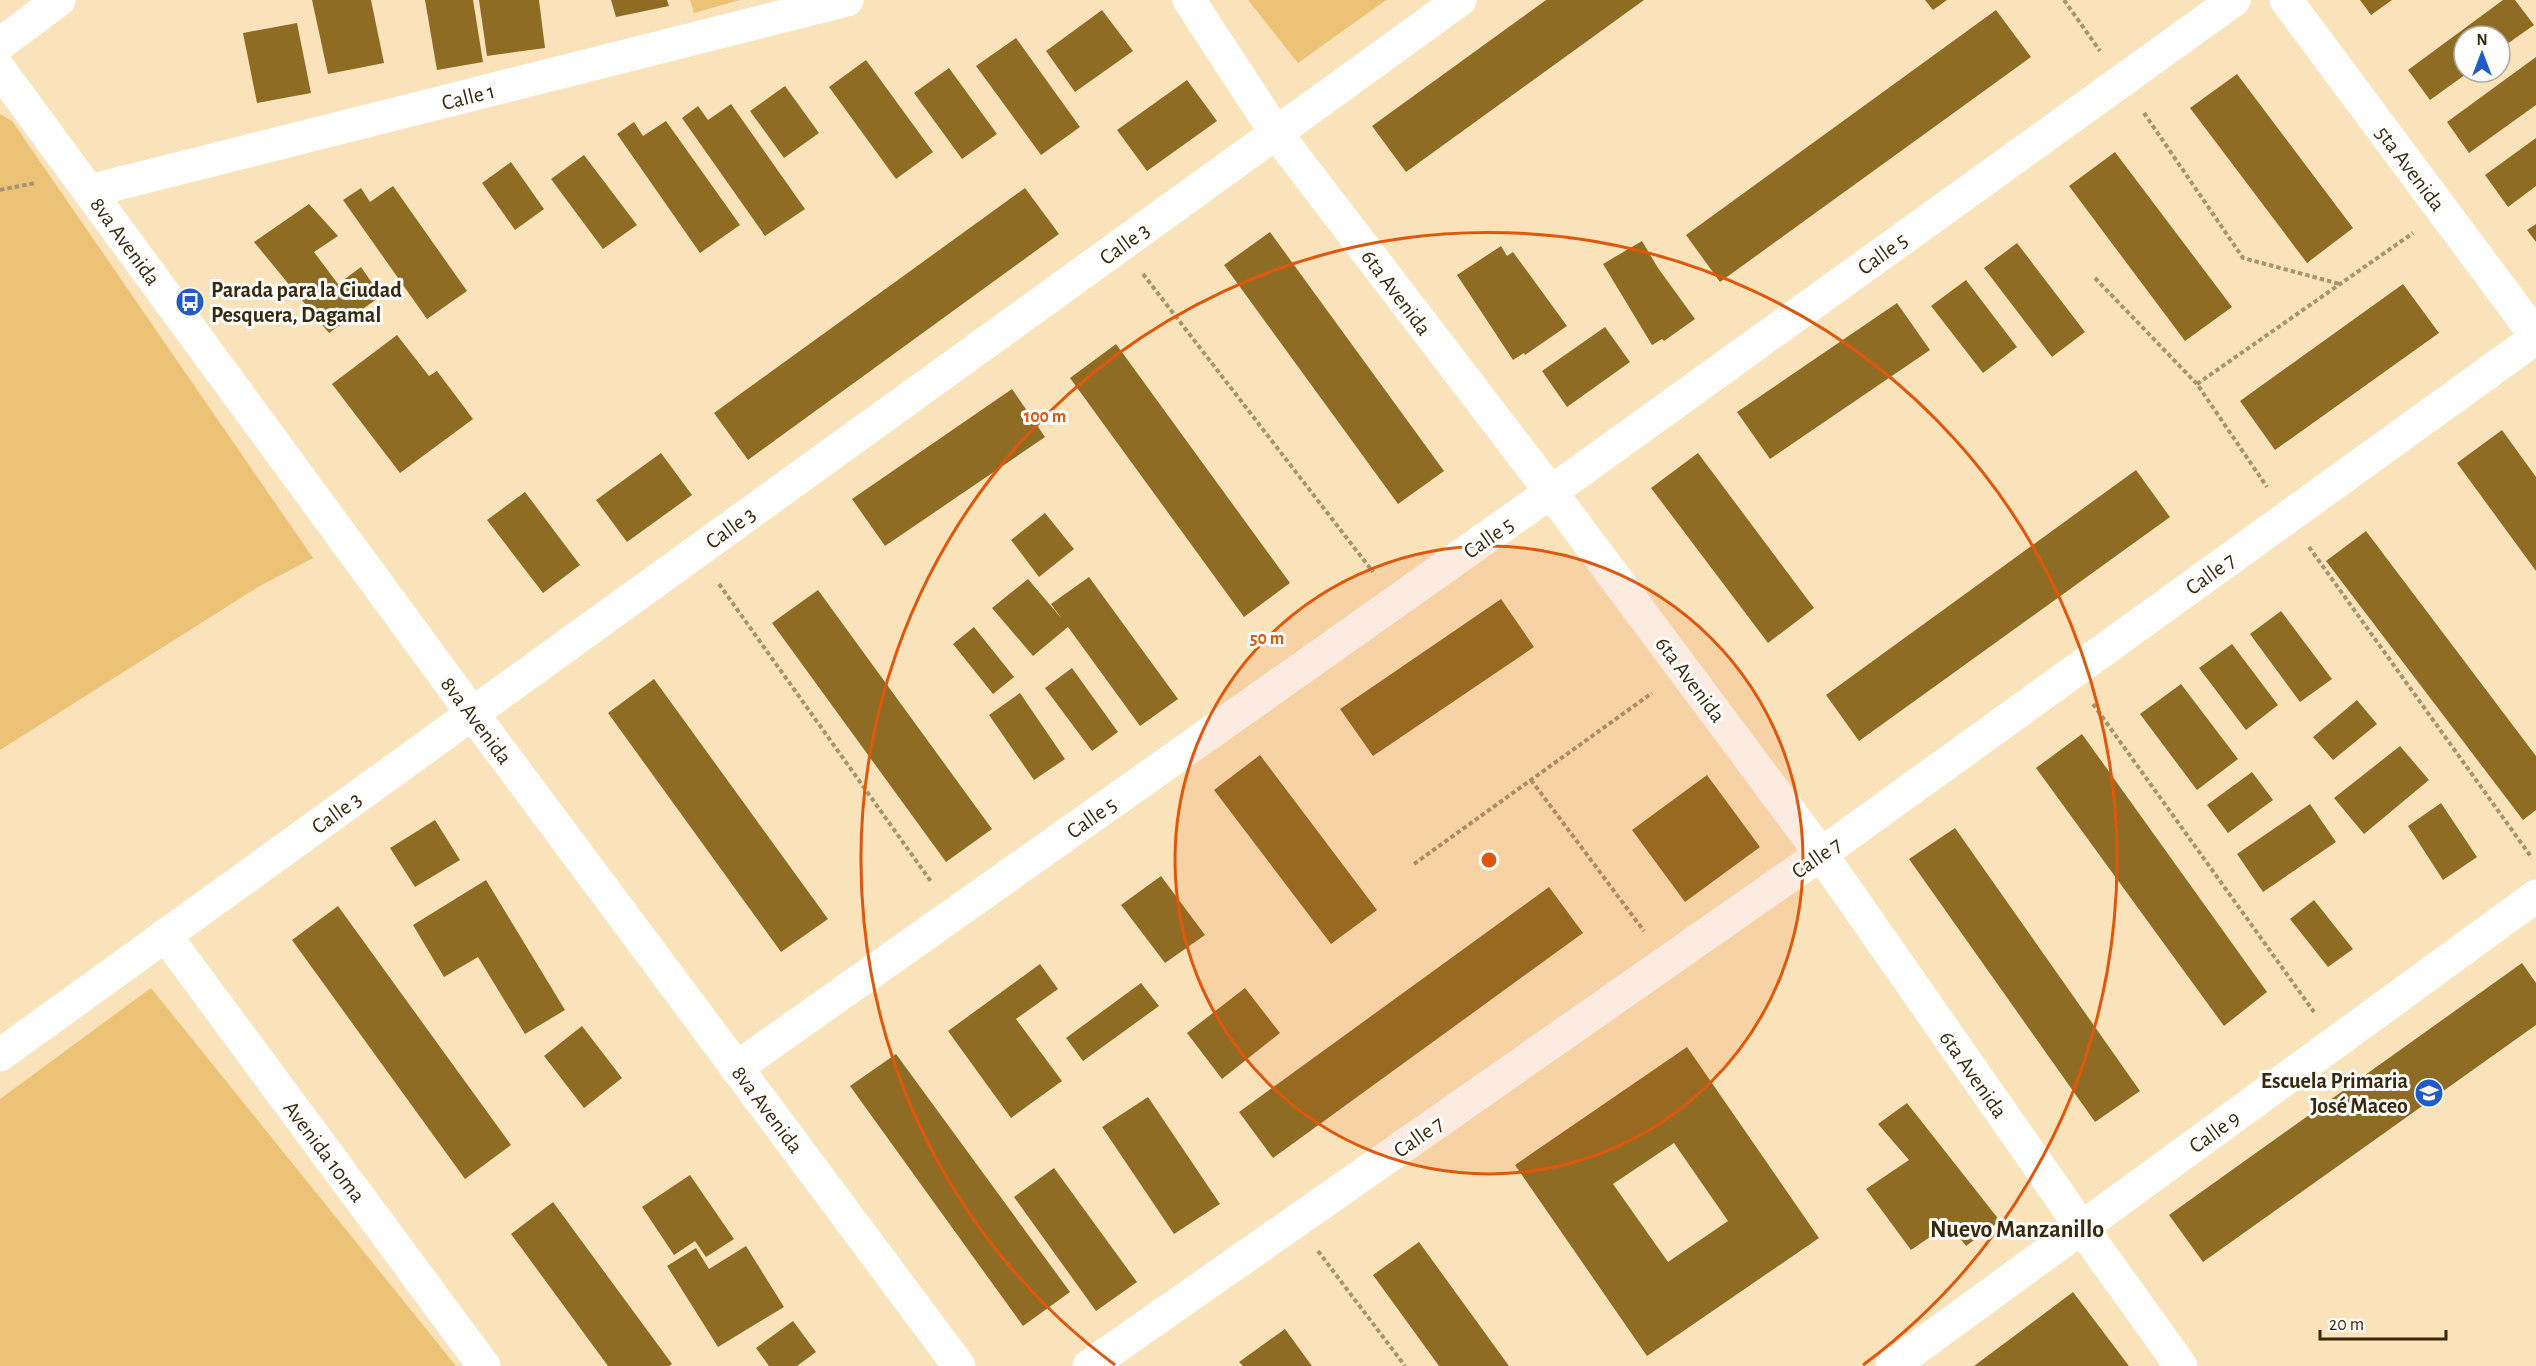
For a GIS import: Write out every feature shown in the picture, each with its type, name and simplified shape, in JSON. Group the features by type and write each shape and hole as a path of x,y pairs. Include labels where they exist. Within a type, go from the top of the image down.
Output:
{"street":[{"path":"0,45 59,0"},
{"name":"Calle 1","path":"89,191 847,0"},
{"name":"6ta Avenida","path":"1189,0 1276,133 1551,492 1821,854 2181,1366"},
{"name":"Calle 3","path":"0,1055 1460,0"},
{"name":"Calle 5","path":"736,1068 1551,492 2235,0"},
{"name":"5ta Avenida","path":"2286,0 2536,337"},
{"name":"8va Avenida","path":"0,70 472,713 959,1366"},
{"name":"Calle 7","path":"1089,1366 1821,854 2536,337"},
{"name":"Calle 9","path":"1892,1366 2536,896"},
{"name":"Avenida 10ma","path":"165,935 484,1366"}],"path":[{"path":"2064,0 2243,258 2340,284"},
{"path":"2197,384 2443,212"},
{"path":"1121,245 1396,602"},
{"path":"2096,278 2197,384 2287,518 2536,863"},
{"path":"696,552 954,914"},
{"path":"1414,864 1684,670"},
{"path":"2071,674 2336,1042"},
{"path":"1531,780 1666,962"},
{"path":"1296,1221 1406,1366"}],"shaded area":[{"path":"690,0 740,0 694,13"},
{"path":"1248,0 1386,0 1298,63"},
{"path":"0,114 12,121 313,558 258,587 0,750"},
{"path":"151,988 456,1366 0,1366 0,1099"}],"building":[{"path":"312,0 371,0 384,63 328,74"},
{"path":"425,0 473,0 483,62 437,70"},
{"path":"479,0 539,0 545,48 487,56"},
{"path":"611,0 667,0 669,6 616,17"},
{"path":"1546,0 1644,0 1406,172 1372,126"},
{"path":"1925,0 1947,0 1933,10"},
{"path":"2360,0 2392,0 2371,15"},
{"path":"2503,0 2515,0 2534,25 2512,41 2512,24 2470,24"},
{"path":"1102,10 1133,51 1075,92 1046,51"},
{"path":"1996,10 2031,57 1720,282 1686,235"},
{"path":"297,23 311,93 257,103 243,33"},
{"path":"1016,38 1080,127 1041,155 976,66"},
{"path":"2452,38 2452,84 2430,100 2408,70"},
{"path":"2536,57 2536,105 2469,153 2447,122 2499,84 2512,84 2512,75"},
{"path":"866,60 933,152 896,179 829,87"},
{"path":"949,68 997,134 962,159 914,93"},
{"path":"2237,74 2353,228 2307,263 2190,108"},
{"path":"1187,80 1217,121 1147,171 1117,130"},
{"path":"785,86 819,133 784,158 750,111"},
{"path":"731,104 805,209 765,236 682,118 698,106 708,120"},
{"path":"666,121 740,225 700,253 617,134 634,122 643,136"},
{"path":"2536,138 2536,186 2508,207 2485,175"},
{"path":"2115,152 2232,307 2185,341 2069,186"},
{"path":"584,155 637,225 603,249 551,179"},
{"path":"511,162 544,209 515,230 482,183"},
{"path":"393,186 467,291 427,319 343,200 361,188 370,202"},
{"path":"1025,188 1059,234 748,460 714,413"},
{"path":"309,204 338,236 314,252 338,284 361,267 381,296 329,333 254,242"},
{"path":"2536,224 2536,242 2527,230"},
{"path":"1270,232 1444,471 1398,504 1224,265"},
{"path":"1642,241 1658,268 1695,319 1664,341 1662,339 1652,345 1603,264"},
{"path":"2017,243 2085,332 2052,357 1984,268"},
{"path":"1501,246 1507,256 1513,252 1567,326 1525,355 1524,353 1513,360 1457,275"},
{"path":"1966,280 2017,347 1983,373 1931,306"},
{"path":"2403,284 2439,333 2275,450 2240,401"},
{"path":"1897,303 1930,350 1770,459 1737,412"},
{"path":"1605,327 1630,362 1567,407 1542,371"},
{"path":"397,335 429,376 437,371 473,419 400,473 332,384"},
{"path":"1116,344 1290,583 1244,617 1070,378"},
{"path":"1012,389 1045,437 885,546 852,499"},
{"path":"2502,430 2536,477 2536,571 2457,463"},
{"path":"661,453 692,495 627,542 596,500"},
{"path":"1698,453 1814,608 1768,643 1651,488"},
{"path":"2136,470 2170,517 1859,741 1826,695"},
{"path":"525,492 580,565 543,593 487,520"},
{"path":"1045,513 1074,549 1039,577 1011,540"},
{"path":"2366,531 2536,756 2536,810 2523,820 2326,561"},
{"path":"1089,577 1178,699 1140,726 1068,627 1033,656 992,608 1028,579 1062,619 1051,604"},
{"path":"818,590 992,829 946,862 772,623"},
{"path":"1501,599 1534,647 1373,756 1340,709"},
{"path":"2281,611 2332,679 2300,702 2250,634"},
{"path":"974,627 1014,677 993,694 953,644"},
{"path":"2232,644 2278,705 2246,730 2199,668"},
{"path":"1072,668 1118,732 1092,751 1045,688"},
{"path":"654,679 828,919 781,952 608,713"},
{"path":"2181,684 2238,759 2197,790 2140,714"},
{"path":"1020,693 1065,759 1034,780 989,715"},
{"path":"2357,700 2377,724 2333,760 2313,737"},
{"path":"2082,734 2267,992 2224,1026 2036,768"},
{"path":"2400,746 2429,780 2364,834 2334,798"},
{"path":"1260,755 1377,910 1331,944 1214,790"},
{"path":"2252,772 2273,800 2228,833 2207,805"},
{"path":"1707,775 1760,847 1685,902 1632,830"},
{"path":"2441,803 2477,857 2443,880 2408,826"},
{"path":"2310,804 2336,842 2263,892 2237,854"},
{"path":"435,820 460,860 415,887 390,848"},
{"path":"1955,828 2140,1091 2095,1122 1909,859"},
{"path":"1161,876 1205,935 1165,963 1121,905"},
{"path":"486,880 565,1010 525,1034 478,957 444,977 413,925"},
{"path":"1549,887 1583,933 1273,1158 1239,1112"},
{"path":"2314,900 2353,949 2328,967 2290,919"},
{"path":"338,906 511,1145 465,1179 292,940"},
{"path":"2522,963 2536,983 2536,1025 2203,1262 2169,1215"},
{"path":"1040,964 1058,989 1016,1019 1062,1081 1011,1118 948,1031"},
{"path":"1141,983 1159,1006 1083,1061 1066,1038"},
{"path":"1245,988 1280,1033 1222,1079 1187,1033"},
{"path":"582,1026 622,1078 584,1108 544,1056"},
{"path":"1687,1047 1819,1238 1647,1356 1515,1165","holes":["1674,1143 1728,1221 1668,1262 1613,1184"]},
{"path":"896,1054 1070,1292 1023,1326 850,1086"},
{"path":"1148,1097 1220,1204 1174,1234 1102,1127"},
{"path":"1907,1103 2000,1221 1966,1246 1949,1224 1911,1250 1866,1189 1909,1160 1878,1124"},
{"path":"1054,1168 1137,1282 1096,1311 1014,1197"},
{"path":"690,1175 734,1239 706,1257 695,1241 674,1255 642,1207"},
{"path":"553,1202 672,1364 669,1366 608,1366 511,1234"},
{"path":"1419,1242 1509,1366 1439,1366 1373,1275"},
{"path":"746,1246 784,1307 718,1347 667,1266 696,1248 709,1269"},
{"path":"2073,1292 2129,1366 1974,1366"},
{"path":"793,1321 816,1352 797,1366 769,1366 756,1348"},
{"path":"1285,1329 1312,1366 1243,1366 1239,1362"}],"place":[{"name":"Parada para la Ciudad Pesquera, Dagamal","path":"190,302"},
{"name":"Escuela Primaria José Maceo","path":"2429,1093"}],"district":[{"name":"Nuevo Manzanillo","path":"2017,1229"}]}
